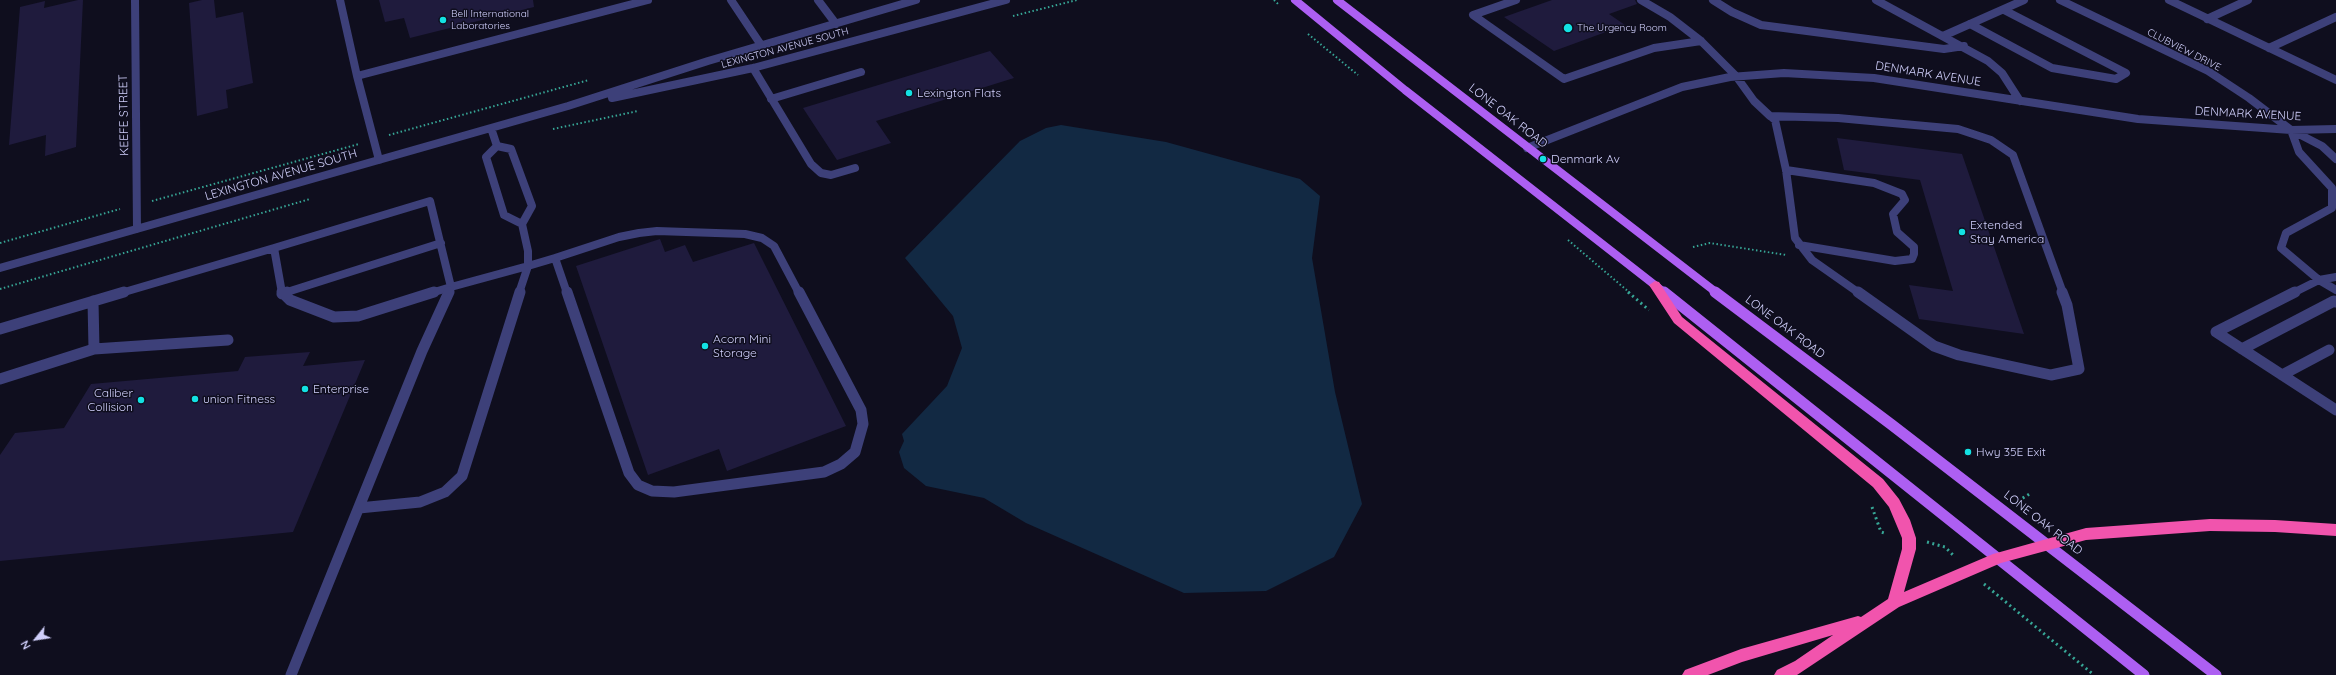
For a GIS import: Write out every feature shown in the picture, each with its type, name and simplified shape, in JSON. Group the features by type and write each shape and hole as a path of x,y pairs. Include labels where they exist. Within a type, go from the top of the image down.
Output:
{"highway":[{"path":"1655,285 1678,320 1878,483 1894,503 1903,520 1909,538 1909,549 1894,603"},
{"path":"1782,675 1800,666 1894,603 1998,558 2086,534 2210,525 2275,526 2336,530"},
{"path":"1690,675 1741,656 1873,617"}],"main road":[{"path":"1294,0 1412,95 1655,285 2144,675"},
{"name":"LONE OAK ROAD","path":"1337,0 1527,148 2048,544 2216,675"}],"street":[{"name":"KEEFE STREET","path":"135,0 137,229"},
{"path":"340,0 357,76 379,160"},
{"path":"357,76 648,0"},
{"path":"731,0 761,45"},
{"path":"818,0 836,24"},
{"name":"LEXINGTON AVENUE SOUTH","path":"0,268 568,106 761,45 836,24 904,1 916,0"},
{"name":"LEXINGTON AVENUE SOUTH","path":"568,106 753,68 1006,0"},
{"path":"1516,0 1473,15 1564,79 1654,48 1700,41"},
{"path":"1641,0 1670,18 1700,41 1736,76 1754,101 1770,116 1775,120 1786,170 1795,238 1812,260 1934,346 1959,355 2050,375 2078,369 2068,305 2013,155 1992,140 1958,129 1838,118 1770,116"},
{"path":"1713,0 1732,12 1761,25 1944,50 1964,46"},
{"path":"1876,0 1964,46 1988,61 2002,73 2020,101"},
{"path":"1943,36 2024,0"},
{"name":"CLUBVIEW DRIVE","path":"2060,0 2208,72 2249,98 2291,130"},
{"path":"2170,0 2336,80"},
{"path":"2207,19 2248,0"},
{"path":"1970,24 2052,68 2116,79 2126,73 2004,10"},
{"path":"2270,48 2336,17"},
{"path":"753,68 811,164 821,173 832,175 855,168"},
{"path":"771,98 861,72"},
{"name":"DENMARK AVENUE","path":"1527,148 1682,87 1736,76 1784,72 1874,78 2138,119 2291,130 2336,129"},
{"path":"491,128 497,146"},
{"path":"2291,130 2322,146 2336,159"},
{"path":"2291,130 2298,152 2332,188 2332,208 2286,233 2281,248 2319,280 2336,290"},
{"path":"497,146 486,157 504,215 522,224"},
{"path":"359,508 420,502 445,492 462,476 528,266 528,250 522,224 532,206 511,150 497,146"},
{"path":"1786,170 1874,183 1893,188 1902,194 1905,200 1893,214 1897,232 1914,247 1914,254 1912,259 1895,261 1799,245"},
{"path":"0,329 430,201 451,287 422,351 291,675"},
{"path":"274,248 282,294 290,300 334,317 345,317 358,316 451,287 528,266 619,237 645,232 744,234 762,238 774,246 861,410 864,424 855,452 841,464 824,472 674,492 652,491 638,485 629,473 554,258"},
{"path":"282,294 441,243"},
{"path":"2336,277 2319,280 2216,332 2336,410"},
{"path":"2242,349 2334,301 2336,302"},
{"path":"94,302 94,349"},
{"path":"0,379 94,349 228,340"},
{"path":"2282,375 2330,350"}],"path":[{"path":"1010,17 1077,0"},
{"path":"0,244 596,78"},
{"path":"550,130 642,110"},
{"path":"0,289 313,198"},
{"path":"1693,247 1710,243 1812,260"}],"water":[{"path":"1061,125 1166,142 1300,179 1320,196 1312,258 1335,392 1362,504 1334,557 1266,591 1184,593 1026,523 984,498 926,486 904,468 899,452 904,441 902,434 947,386 962,348 953,316 905,258 1020,141 1046,128"}],"building":[{"path":"83,0 76,147 45,156 46,135 9,145 20,7 45,1 44,8"},
{"path":"202,0 214,0 216,18 243,12 253,83 226,90 228,108 197,116 189,3"},
{"name":"Bell International Laboratories","path":"379,0 533,0 534,7 410,38 404,18 385,22"},
{"name":"The Urgency Room","path":"1552,0 1635,0 1637,4 1609,14 1625,25 1554,51 1504,17"},
{"name":"Lexington Flats","path":"990,51 1014,78 876,121 891,143 837,160 803,108"},
{"name":"Extended Stay America","path":"1837,138 1962,154 2024,334 1919,319 1909,285 1953,291 1920,180 1844,170"},
{"name":"Acorn Mini Storage","path":"660,239 665,252 685,245 693,262 754,243 846,426 727,471 719,449 648,475 576,266"},
{"path":"310,352 303,366 365,360 293,532 0,561 0,455 15,433 64,428 91,384 238,371 245,357"}],"place":[{"name":"Bell International Laboratories","path":"443,20"},
{"name":"The Urgency Room","path":"1568,28"},
{"name":"Lexington Flats","path":"909,93"},
{"name":"Denmark Av","path":"1543,159"},
{"name":"Extended Stay America","path":"1962,232"},
{"name":"Acorn Mini Storage","path":"705,346"},
{"name":"Enterprise","path":"305,389"},
{"name":"union Fitness","path":"195,399"},
{"name":"Caliber Collision","path":"141,400"},
{"name":"Hwy 35E Exit","path":"1968,452"}]}
